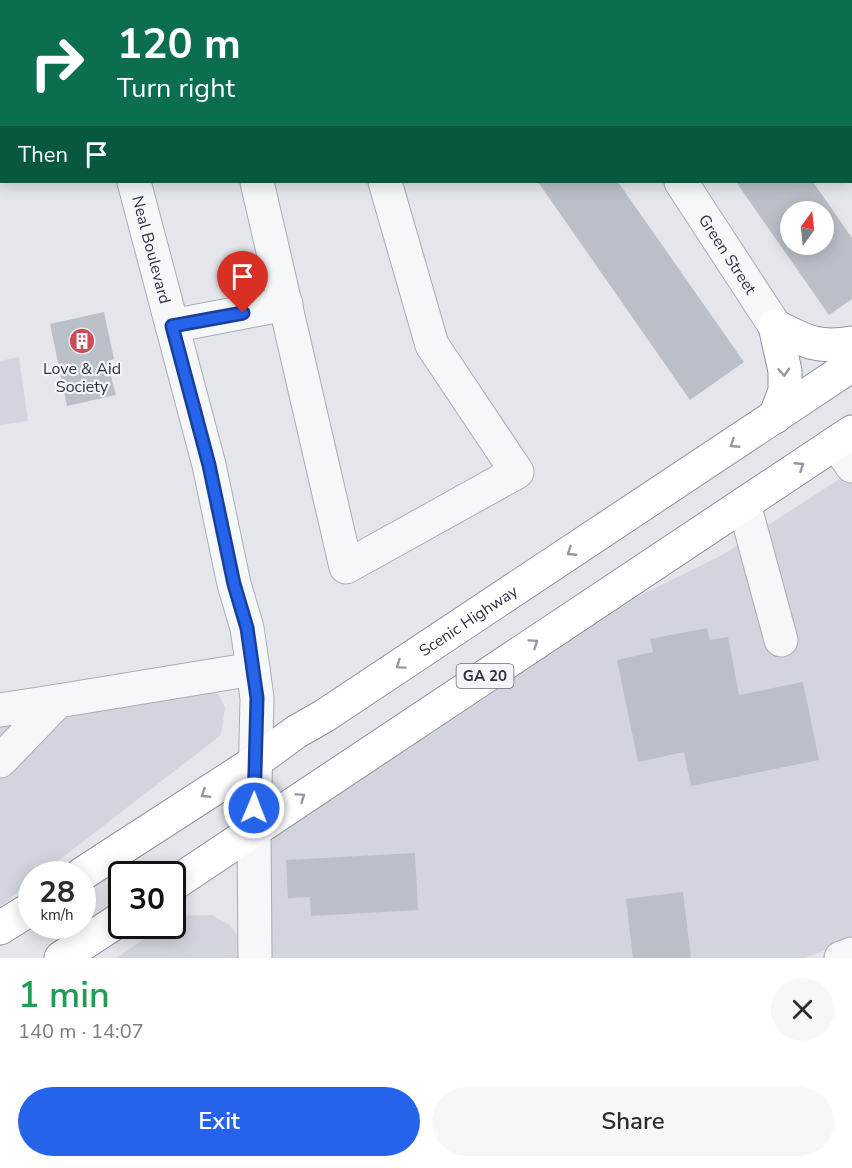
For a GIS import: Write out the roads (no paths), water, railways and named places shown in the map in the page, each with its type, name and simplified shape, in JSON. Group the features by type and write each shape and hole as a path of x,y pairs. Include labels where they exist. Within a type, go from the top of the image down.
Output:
{"highway":[{"path":"775,327 811,343 822,345 852,343"},
{"path":"775,327 785,371 785,391 775,417"},
{"name":"Scenic Highway","path":"96,865 255,762 296,732 324,716 852,365"},
{"name":"GA 20","path":"186,876 744,504 847,447"},
{"path":"0,928 18,917"},
{"path":"61,958 108,927"}],"street":[{"name":"Neal Boulevard","path":"134,183 209,465 234,584 247,628 257,698 254,831 255,958"},
{"path":"257,183 346,567 517,472 432,345 385,183"},
{"name":"Green Street","path":"682,183 775,327"},
{"path":"172,326 286,304"},
{"path":"744,504 781,640"},
{"path":"0,710 253,669"},
{"path":"0,761 58,701"},
{"path":"841,958 852,954"}],"place":[{"name":"Love & Aid Society","path":"82,341"}]}
